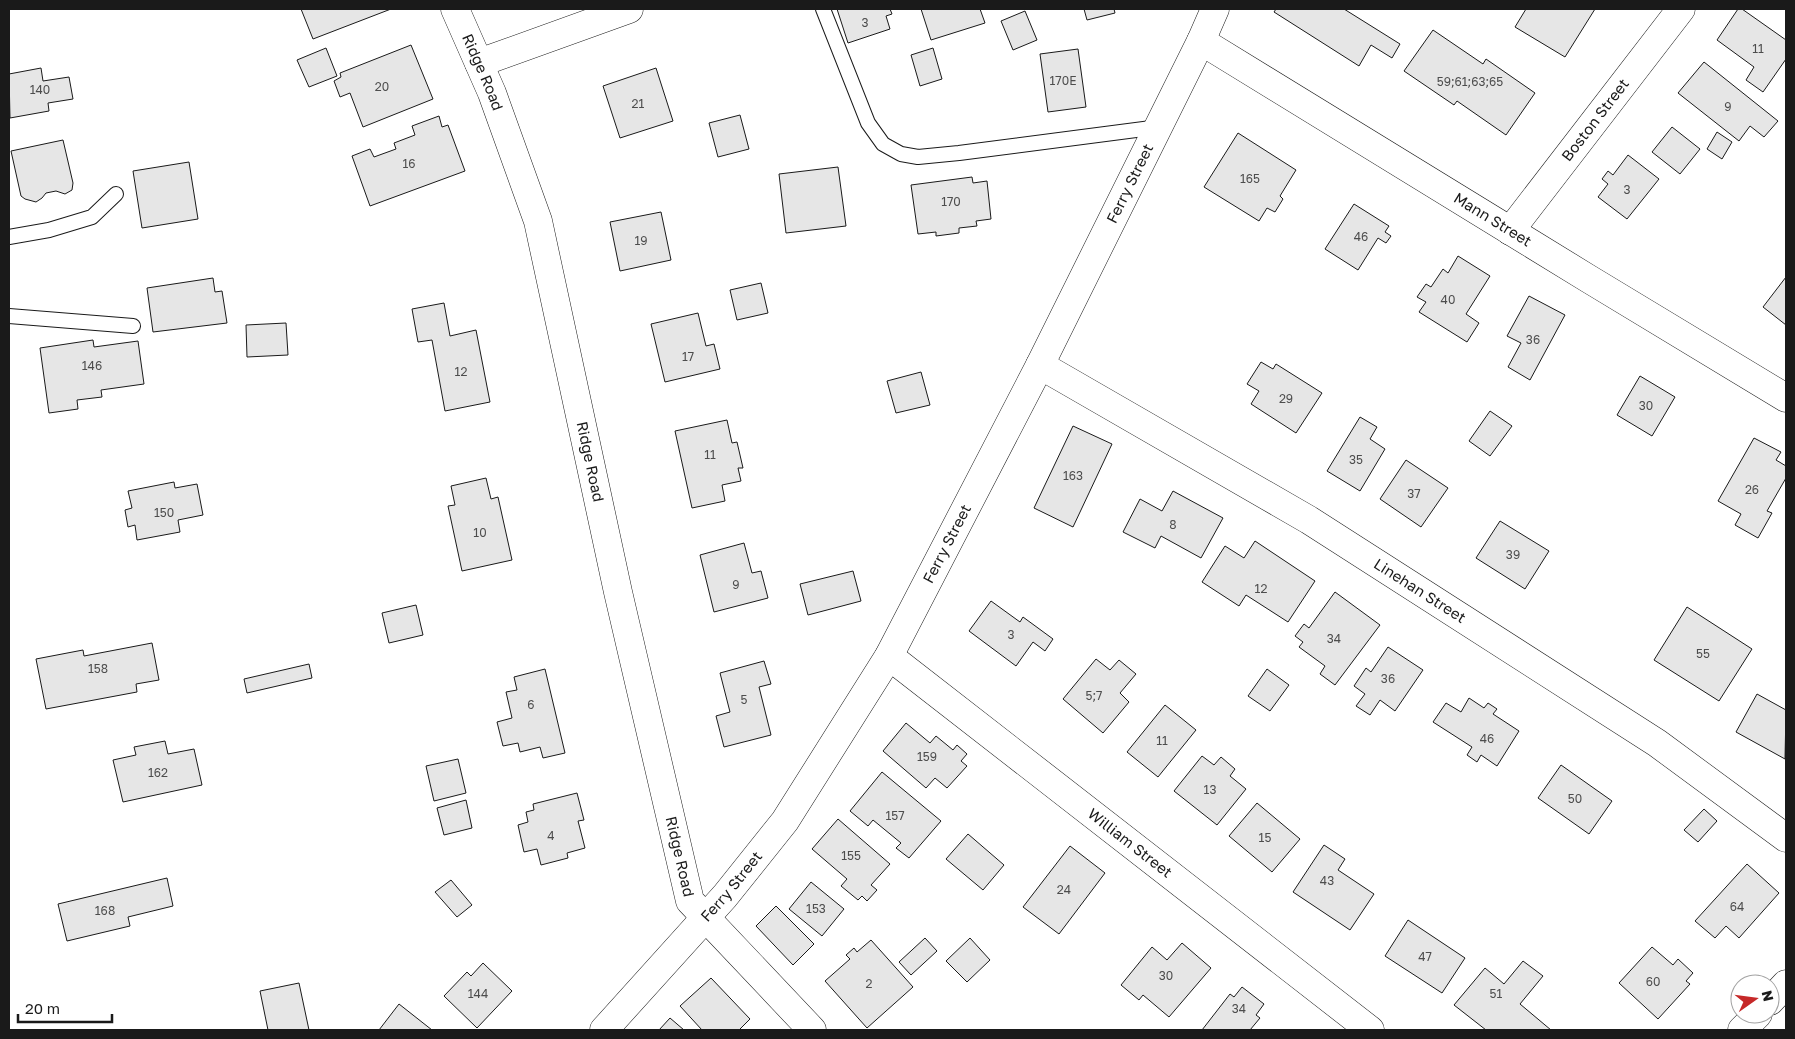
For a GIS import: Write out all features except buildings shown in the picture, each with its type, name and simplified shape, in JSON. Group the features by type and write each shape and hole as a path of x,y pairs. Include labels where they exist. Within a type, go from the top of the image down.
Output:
{"street":[{"name":"Ridge Road","path":"455,9 492,93 538,220 618,592 690,901 812,1030"},
{"path":"479,63 629,9"},
{"name":"Ferry Street","path":"604,1030 725,896 785,821 890,656 1040,365 1159,127 1215,9"},
{"name":"Boston Street","path":"1510,230 1681,9"},
{"name":"Mann Street","path":"1201,41 1786,398"},
{"name":"Linehan Street","path":"1040,365 1317,526 1657,743 1786,838"},
{"name":"William Street","path":"890,656 1370,1030"}],"lane":[{"path":"823,9 868,123 883,144 901,154 918,156 951,153 1159,127"},
{"path":"9,237 49,230 92,217 116,194"},
{"path":"9,316 133,326"}]}
